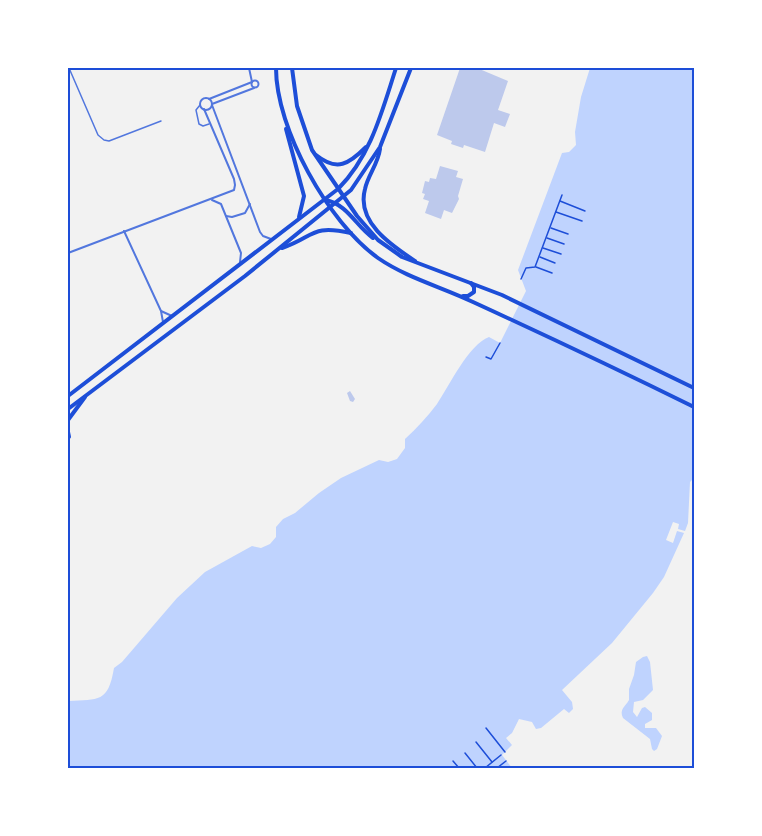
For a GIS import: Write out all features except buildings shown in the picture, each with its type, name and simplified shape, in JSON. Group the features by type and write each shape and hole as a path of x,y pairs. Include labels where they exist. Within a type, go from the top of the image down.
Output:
{"main road":[{"path":"276,68 278,97 304,196 298,220"},
{"path":"292,68 297,106 312,150 357,216 378,240"},
{"path":"68,395 338,189 354,171 370,142 396,68"},
{"path":"411,68 364,189 366,211 380,234 394,247 420,264"},
{"path":"284,120 331,208 351,234 386,263 404,273 494,311 694,407"},
{"path":"312,150 321,158 338,165 355,158 370,142"},
{"path":"68,409 245,276 344,198 366,170 380,147"},
{"path":"344,183 345,189 350,191"},
{"path":"326,200 337,203 364,231 402,257 471,282 694,388"},
{"path":"318,205 324,207 325,213"},
{"path":"279,249 311,233 325,229 351,234"},
{"path":"461,296 468,296 474,292 471,282"},
{"path":"68,420 85,396"}],"street":[{"path":"249,68 254,88"},
{"path":"204,109 208,110 212,105 259,85 252,76"},
{"path":"68,253 234,190 235,182 212,125 200,105 202,99 209,99 257,81"},
{"path":"209,99 261,235 273,239"},
{"path":"221,204 227,194"},
{"path":"210,200 221,204 241,253 239,265"},
{"path":"226,216 232,217 245,213 250,204"},
{"path":"124,231 161,311 163,323"},
{"path":"161,311 172,316"}],"lane":[{"path":"69,68 101,139 109,141 161,121"},
{"path":"200,105 196,110 199,124 212,125"}],"path":[{"path":"535,267 562,195"},
{"path":"560,201 585,210"},
{"path":"555,212 582,222"},
{"path":"550,227 568,234"},
{"path":"546,237 564,244"},
{"path":"542,247 561,254"},
{"path":"539,257 555,263"},
{"path":"521,279 526,268 535,267 552,273"},
{"path":"486,357 491,360 500,343"},
{"path":"486,728 505,752"},
{"path":"476,742 492,762"},
{"path":"465,753 477,768"},
{"path":"485,768 501,755"},
{"path":"453,761 459,768"},
{"path":"497,768 506,761"}],"water":[{"path":"590,68 694,68 694,478 690,482 688,523 685,531 678,529 679,524 673,522 666,540 673,543 677,531 684,533 664,577 612,643 562,690 572,702 573,709 569,713 564,709 541,728 536,729 532,722 519,719 512,733 506,738 512,745 502,755 512,768 68,768 68,701 95,699 105,693 109,688 114,668 122,662 177,598 205,572 252,546 261,548 270,544 276,537 276,527 283,519 295,513 341,478 379,460 388,462 397,459 405,448 405,439 437,404 474,348 489,337 500,343 526,291 518,270 562,153 569,152 576,145 575,132 581,97"},
{"path":"647,656 650,662 653,690 643,700 634,702 633,712 637,717 645,707 652,713 652,720 645,724 645,728 656,728 662,736 654,751 650,739 623,718 622,712 629,700 629,689 636,662"}]}
